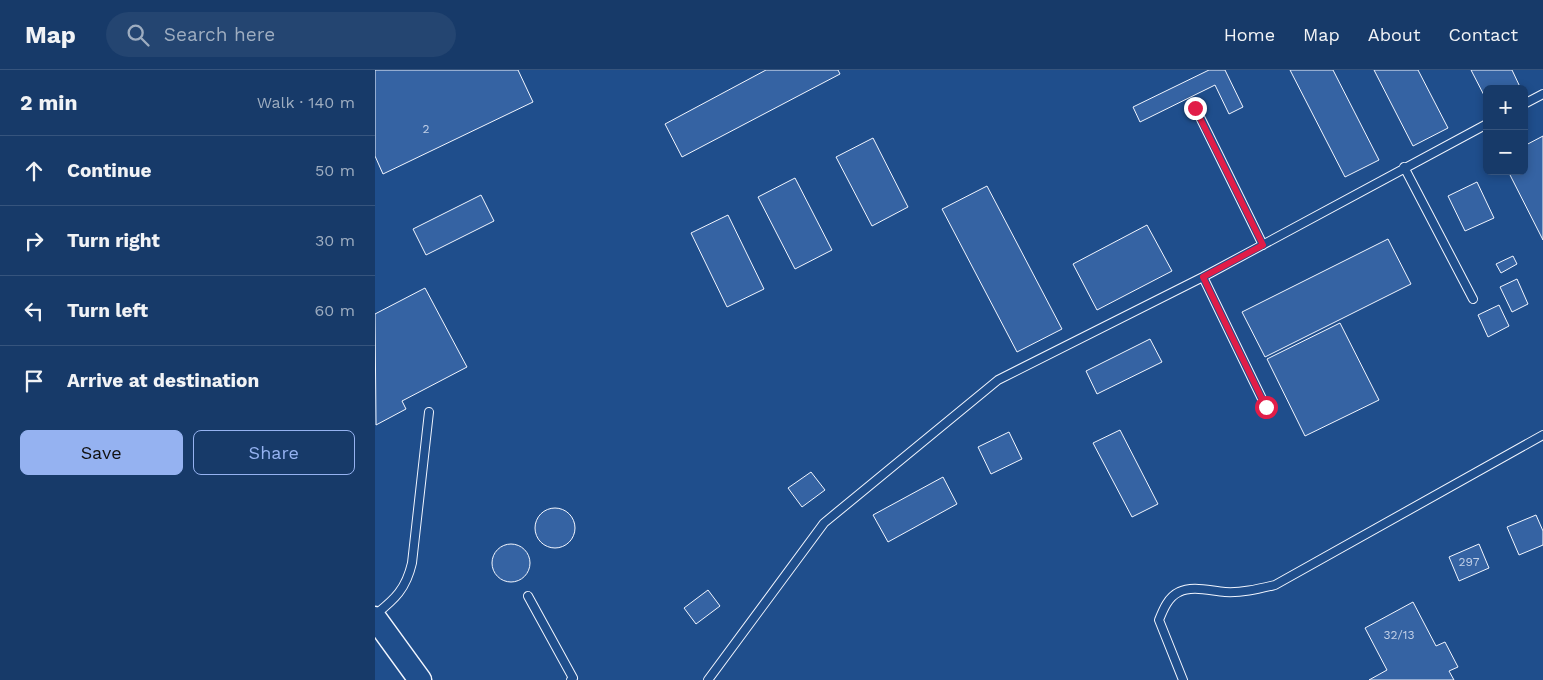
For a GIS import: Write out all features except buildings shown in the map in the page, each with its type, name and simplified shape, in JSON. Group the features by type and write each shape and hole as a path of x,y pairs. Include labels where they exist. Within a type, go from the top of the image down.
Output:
{"main road":[{"path":"376,620 420,680"}],"lane":[{"path":"1528,102 1543,94"},
{"path":"1195,108 1263,245"},
{"path":"708,680 824,523 998,380 1203,277 1483,126"},
{"path":"1404,167 1473,299"},
{"path":"1203,277 1266,407"},
{"path":"376,620 402,590 410,573 429,412"},
{"path":"1183,680 1159,620 1166,604 1179,592 1202,589 1225,592 1253,590 1275,585 1543,435"},
{"path":"527,596 573,678 571,680"}],"route":[{"path":"1195,108 1263,245 1203,277 1266,407"}]}
